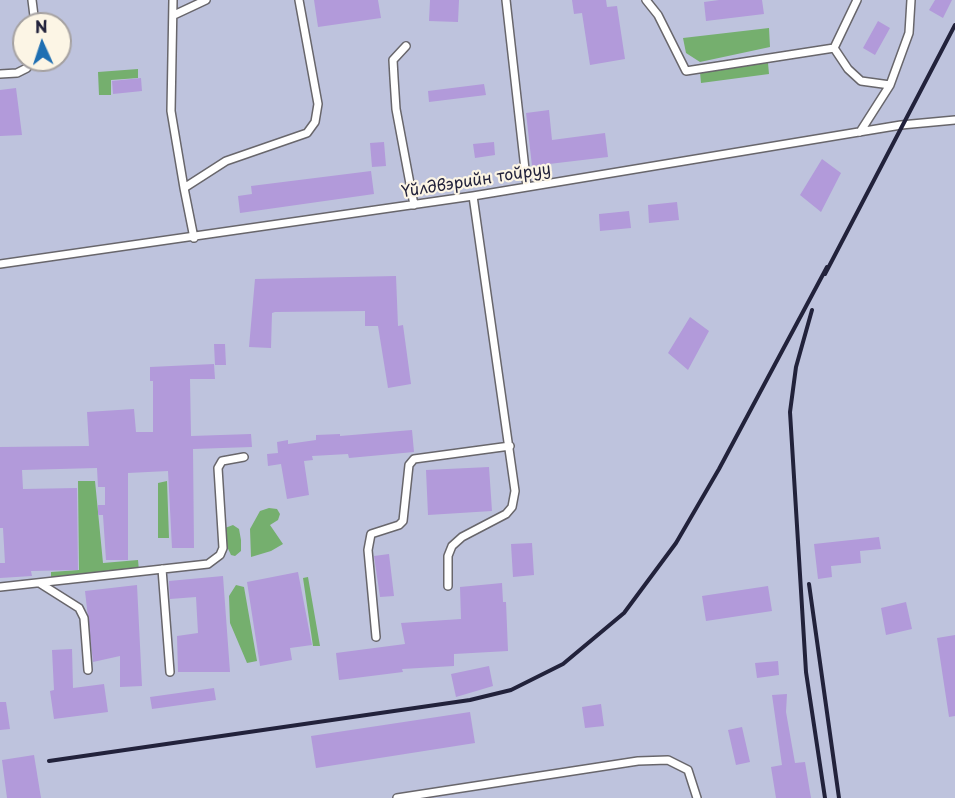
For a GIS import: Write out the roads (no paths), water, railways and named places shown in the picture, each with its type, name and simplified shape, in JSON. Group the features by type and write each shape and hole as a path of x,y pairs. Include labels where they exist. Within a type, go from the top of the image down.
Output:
{"lane":[{"path":"173,0 171,111 194,238"},
{"path":"174,15 206,0"},
{"path":"184,188 226,161 307,133 315,122 318,104 299,0"},
{"path":"506,0 526,187"},
{"path":"646,0 658,15 686,70 834,48"},
{"path":"834,48 857,0"},
{"path":"860,132 890,85 909,33 911,0"},
{"path":"406,46 393,60 396,109 414,205"},
{"path":"834,48 848,69 861,81 890,85"},
{"path":"0,74 19,72"},
{"name":"Үйлдвэрийн тойруу","path":"0,264 414,205 860,132 955,120"},
{"path":"448,586 448,556 453,546 462,537 506,514 512,507 515,491 473,196"},
{"path":"376,637 369,542 371,534 399,525 403,521 409,465 414,459 510,446"},
{"path":"0,587 208,564 220,555 223,548 218,468 222,461 244,457"},
{"path":"162,569 170,672"},
{"path":"41,584 79,608 84,618 88,670"},
{"path":"397,798 638,761 668,760 688,770 697,798"}],"railway":[{"path":"825,274 955,25"},
{"path":"49,761 470,700 511,690 563,664 624,613 676,543 719,469 827,267"},
{"path":"812,310 796,367 790,412 806,672 825,798"},
{"path":"809,584 839,798"}]}
